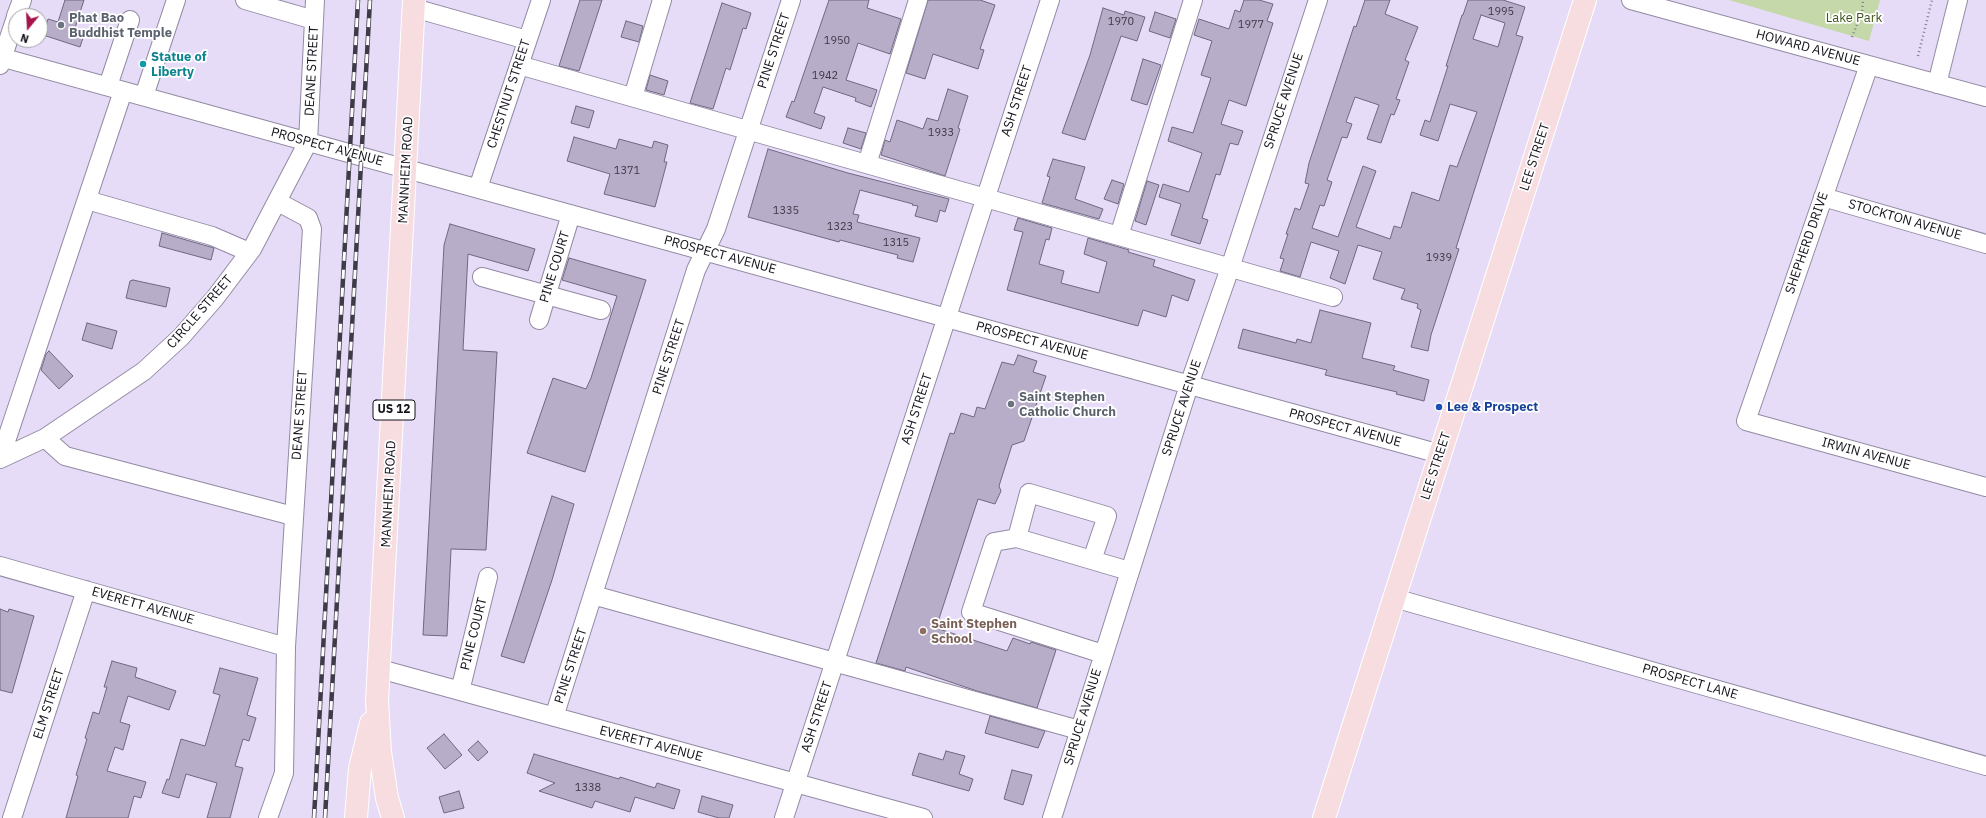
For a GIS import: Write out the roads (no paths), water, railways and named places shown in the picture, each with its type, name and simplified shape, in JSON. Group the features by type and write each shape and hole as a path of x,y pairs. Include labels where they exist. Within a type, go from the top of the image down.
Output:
{"main road":[{"name":"LEE STREET","path":"1324,818 1585,0"},
{"name":"MANNHEIM ROAD","path":"393,818 387,798 380,752 377,701 380,669 414,4"},
{"path":"356,818 360,768 377,701"}],"street":[{"path":"144,96 176,0"},
{"path":"245,0 314,20"},
{"name":"DEANE STREET","path":"308,142 315,0"},
{"name":"CHESTNUT STREET","path":"478,188 541,0"},
{"path":"633,97 662,0"},
{"name":"PINE STREET","path":"554,717 696,270 716,229 790,0"},
{"path":"867,164 918,0"},
{"name":"ASH STREET","path":"784,818 1050,0"},
{"path":"1119,236 1193,0"},
{"name":"SPRUCE AVENUE","path":"1052,818 1189,385 1230,268 1318,0"},
{"name":"HOWARD AVENUE","path":"1631,0 1986,97"},
{"path":"1937,84 1958,0"},
{"path":"414,4 527,40"},
{"path":"0,459 87,200 116,88 130,20"},
{"path":"1,60 8,39"},
{"name":"PROSPECT AVENUE","path":"1,60 116,88 1440,454"},
{"path":"519,65 1333,297"},
{"name":"SHEPHERD DRIVE","path":"1746,421 1869,65"},
{"name":"CIRCLE STREET","path":"0,459 45,438 144,371 181,337 215,298 249,252 278,202 308,142"},
{"name":"STOCKTON AVENUE","path":"1823,197 1986,244"},
{"path":"87,200 212,236 249,252"},
{"name":"DEANE STREET","path":"278,202 308,218 312,229 286,647"},
{"name":"PINE COURT","path":"539,320 572,214"},
{"path":"482,277 601,310"},
{"name":"IRWIN AVENUE","path":"1746,421 1986,487"},
{"path":"45,438 65,456 293,516"},
{"path":"1016,538 1029,493 1107,516 1092,560"},
{"path":"1103,654 971,612 994,542 1016,538 1129,572"},
{"name":"EVERETT AVENUE","path":"0,566 286,647"},
{"name":"PINE COURT","path":"460,691 488,577"},
{"name":"ELM STREET","path":"12,818 86,590"},
{"path":"593,595 1079,730"},
{"name":"PROSPECT LANE","path":"1394,598 1986,766"},
{"path":"268,818 284,773 286,647"},
{"name":"EVERETT AVENUE","path":"380,669 923,818"}],"railway":[{"path":"314,818 358,0"},
{"path":"325,818 370,0"}],"place":[{"name":"Phat Bao Buddhist Temple","path":"61,25"},
{"name":"Statue of Liberty","path":"143,64"},
{"name":"Saint Stephen Catholic Church","path":"1011,404"},
{"name":"Lee & Prospect","path":"1439,407"},
{"name":"Saint Stephen School","path":"923,631"}],"park label":[{"name":"Lake Park","path":"1854,18"}]}
